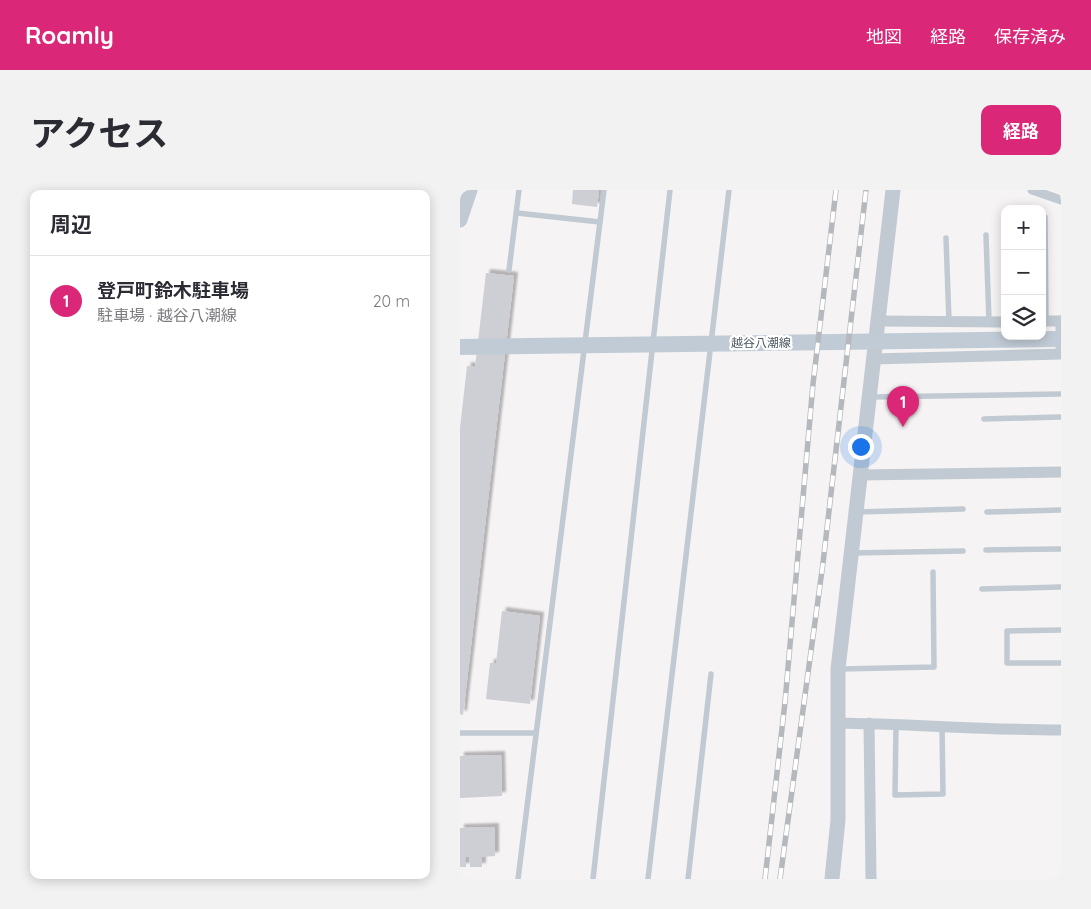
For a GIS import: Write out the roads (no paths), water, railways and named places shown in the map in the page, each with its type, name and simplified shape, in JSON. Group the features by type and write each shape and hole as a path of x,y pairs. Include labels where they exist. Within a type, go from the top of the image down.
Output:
{"main road":[{"name":"越谷八潮線","path":"460,347 1061,339"}],"street":[{"path":"460,220 470,190"},
{"path":"832,879 838,820 838,669 893,190"},
{"path":"1032,190 1061,200"},
{"path":"1046,321 1061,321 1061,347"},
{"path":"878,322 1001,322"},
{"path":"873,359 1061,354"},
{"path":"860,475 1061,472"},
{"path":"837,723 942,726 983,730 1061,730"},
{"path":"869,723 871,879"}],"lane":[{"path":"509,270 519,190"},
{"path":"518,879 604,190"},
{"path":"593,879 670,190"},
{"path":"648,879 729,190"},
{"path":"517,213 600,222"},
{"path":"986,235 989,322"},
{"path":"946,238 949,322"},
{"path":"1044,295 1045,250"},
{"path":"868,397 1061,394"},
{"path":"984,419 1061,417"},
{"path":"856,512 963,509"},
{"path":"987,512 1061,510"},
{"path":"986,550 1061,549"},
{"path":"851,553 963,552"},
{"path":"838,669 934,667 933,572"},
{"path":"982,589 1061,587"},
{"path":"1061,630 1007,631 1007,663 1061,663"},
{"path":"688,879 711,674"},
{"path":"896,725 895,795 943,794 942,726"},
{"path":"460,733 536,733"}],"railway":[{"path":"765,879 785,702 813,384 836,190"},
{"path":"780,879 823,563 866,190"}],"place":[{"name":"登戸町鈴木駐車場","path":"903,427"}]}
